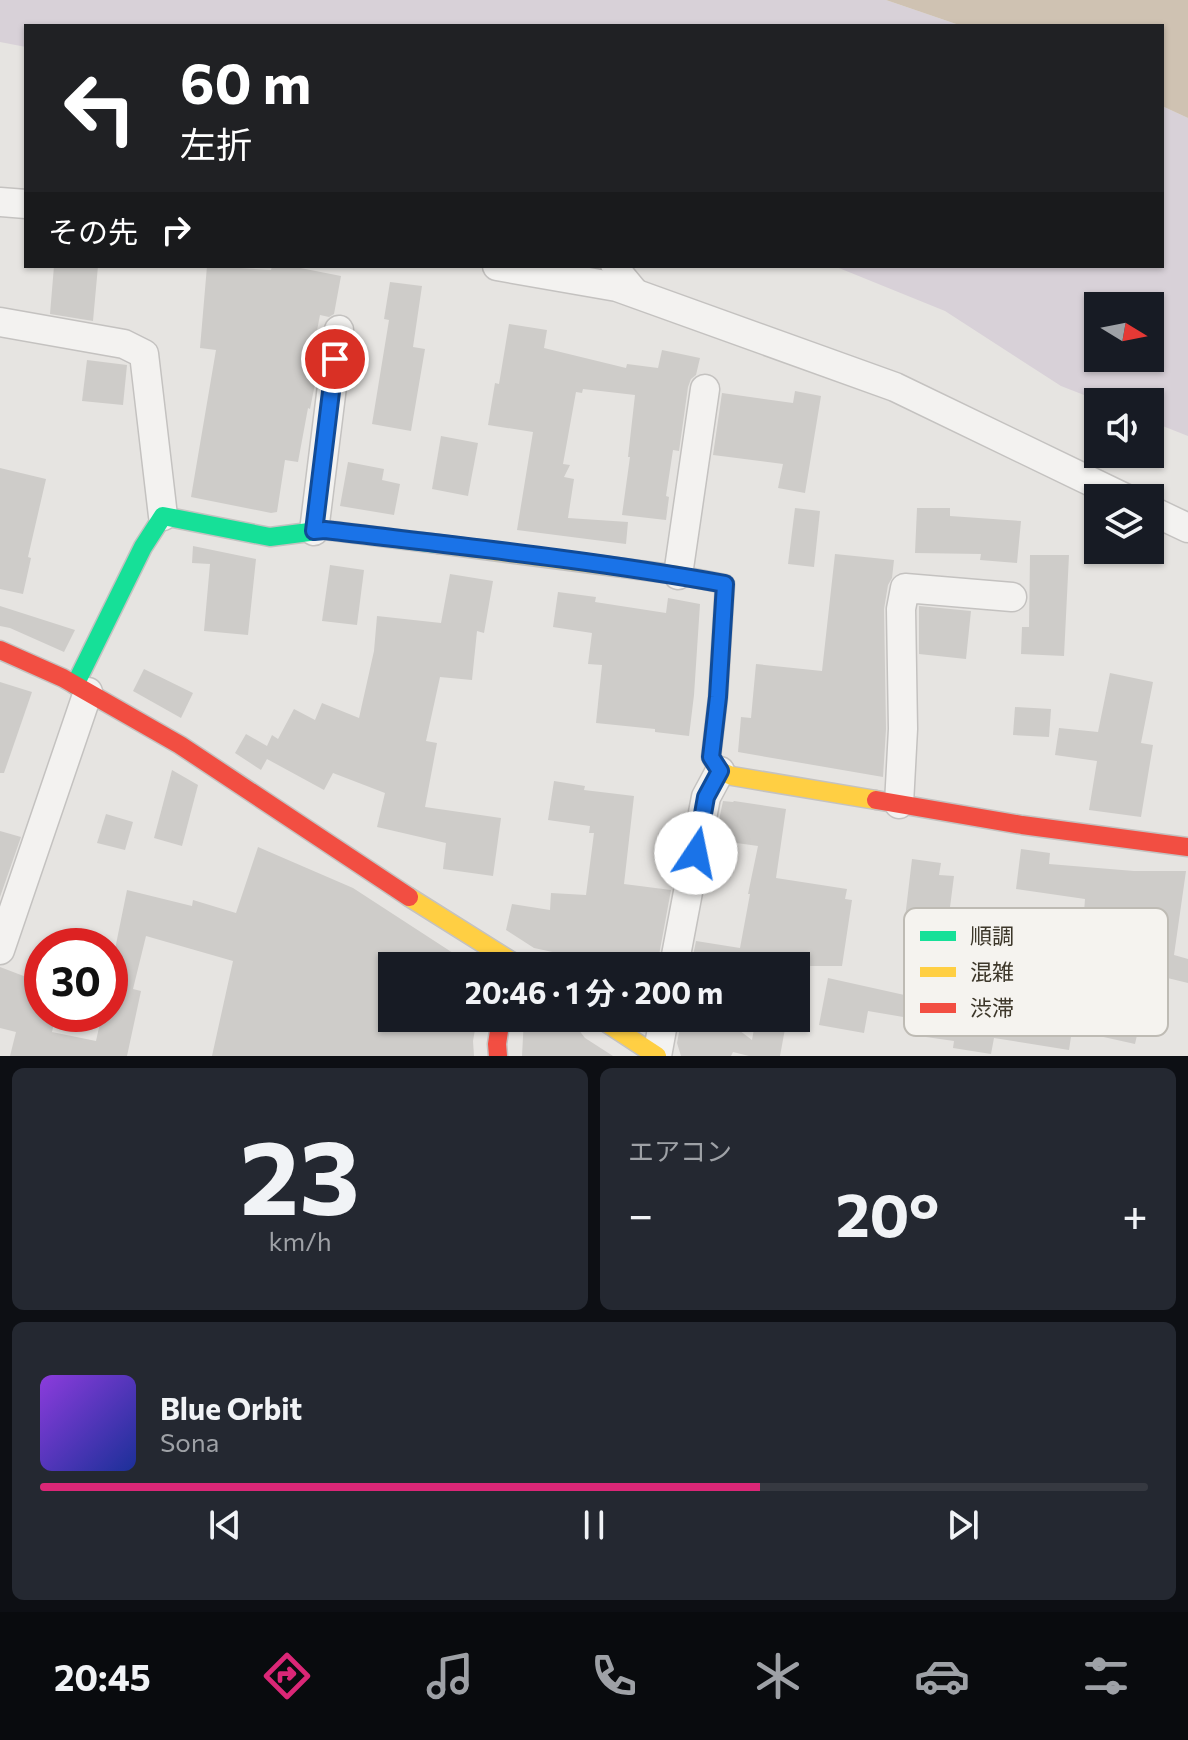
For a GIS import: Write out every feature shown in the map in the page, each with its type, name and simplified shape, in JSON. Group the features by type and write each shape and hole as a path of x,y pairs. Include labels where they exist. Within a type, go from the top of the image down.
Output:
{"street":[{"path":"0,202 24,204"},
{"path":"508,268 617,287 895,387 1096,484"},
{"path":"0,322 124,344 144,354 163,516 143,547 82,688 0,950"},
{"path":"314,531 339,330"},
{"path":"678,575 705,389"},
{"path":"163,516 270,537 325,530 678,575 725,584 711,757 720,771 732,776 1022,825 1188,847"},
{"path":"1164,517 1188,528"},
{"path":"899,804 903,729 901,609 905,588 1012,597"},
{"path":"0,650 82,688 180,745 495,952"},
{"path":"677,952 706,797 720,771"},
{"path":"498,1056 499,1032"},
{"path":"620,1032 657,1056 661,1032"}],"lane":[{"path":"619,268 624,269 648,298"}],"shaded area":[{"path":"0,0 886,0 956,24 24,24 24,47 0,42"},
{"path":"886,0 1188,0 1188,118 1164,107 1164,24 956,24"},
{"path":"1164,107 1188,118 1188,436 1164,427 1164,388 1084,388 1084,395 1061,386 945,311 839,268 1164,268"}],"building":[{"path":"54,268 98,268 93,321 50,314"},
{"path":"207,268 300,268 341,276 334,314 329,317 320,315 308,377 316,379 310,409 298,462 285,460 277,512 191,497 216,350 200,348"},
{"path":"390,282 422,286 413,347 425,349 411,431 372,424 389,320 384,319"},
{"path":"509,324 547,330 544,348 626,368 627,364 658,368 662,350 700,358 696,375 688,387 679,451 673,450 666,520 622,515 635,395 583,389 582,393 576,392 563,464 570,465 564,477 574,479 568,518 628,522 626,544 517,530 533,432 488,425 495,383 499,384"},
{"path":"87,360 127,365 123,405 82,401"},
{"path":"795,391 821,396 805,493 778,488 783,464 713,455 722,393 793,403"},
{"path":"441,436 478,443 468,496 432,489"},
{"path":"348,462 384,469 382,480 400,484 394,515 340,506"},
{"path":"0,468 46,479 23,594 0,589"},
{"path":"795,508 820,511 814,567 788,564"},
{"path":"917,508 950,508 950,516 1021,521 1017,563 980,560 981,554 915,553"},
{"path":"193,546 256,559 248,635 204,631 210,564 192,563"},
{"path":"835,554 894,560 884,609 886,729 883,777 738,752 741,717 751,718 756,664 822,671"},
{"path":"1030,555 1069,555 1064,656 1021,654 1022,627 1029,627"},
{"path":"330,565 364,570 357,625 322,621"},
{"path":"450,574 493,581 484,633 477,631 472,680 440,677 426,741 437,743 425,807 501,818 493,876 443,869 446,843 377,827 385,793 333,773 324,790 267,759 261,770 235,753 246,734 267,746 272,735 278,739 294,709 315,720 322,703 359,718 374,651 377,616 441,623"},
{"path":"558,592 596,597 595,602 666,613 668,598 700,604 689,736 596,723 602,665 588,664 592,633 553,627"},
{"path":"0,606 75,630 64,652 0,626"},
{"path":"919,606 971,611 966,659 919,654"},
{"path":"144,669 193,693 181,718 133,691"},
{"path":"1110,673 1153,682 1141,743 1153,745 1141,817 1089,810 1097,761 1055,755 1059,728 1098,732"},
{"path":"0,682 32,692 4,773 0,773"},
{"path":"1015,707 1051,709 1049,737 1013,735"},
{"path":"172,770 198,785 182,846 154,838"},
{"path":"554,781 585,786 584,790 634,796 624,884 671,890 660,952 552,952 534,948 506,930 512,904 550,910 551,893 586,895 594,833 589,833 590,826 548,820"},
{"path":"723,801 786,809 776,878 847,889 845,899 852,900 842,966 810,966 810,952 694,952 696,941 740,948 758,846 715,840"},
{"path":"106,814 133,822 125,850 97,843"},
{"path":"0,831 21,837 0,897"},
{"path":"258,847 353,888 451,952 378,952 378,1032 475,1032 474,1056 212,1056 233,961 146,936 133,989 141,991 127,1056 10,1056 16,1032 0,1028 0,967 24,976 24,1032 52,1032 96,1041 98,1032 128,1032 128,928 119,928 127,890 192,906 193,900 236,913"},
{"path":"1021,849 1050,853 1049,864 1134,871 1186,871 1174,955 1188,959 1188,983 1168,978 1168,908 1084,908 1085,899 1016,889"},
{"path":"912,859 941,863 939,875 954,876 950,908 906,908"},
{"path":"828,978 904,995 904,1017 868,1011 864,1033 819,1025"},
{"path":"523,1032 580,1032 613,1056 522,1056"},
{"path":"679,1032 741,1032 752,1040 753,1032 784,1032 780,1056 749,1056 733,1052 731,1056 681,1056 677,1043"},
{"path":"919,1036 1071,1036 1069,1050 994,1038 991,1054 953,1048 954,1041"},
{"path":"1099,1036 1137,1036 1135,1044"}],"traffic: fast":[{"path":"75,685 143,547 163,516 270,537 325,530 438,544"}],"traffic: slow":[{"path":"438,544 678,575 725,584 711,757 720,771 732,776 876,800"},
{"path":"409,897 497,952"},
{"path":"620,1032 657,1056"}],"traffic: jam":[{"path":"0,650 63,678 180,745 409,897"},
{"path":"876,800 1022,825 1188,847"},
{"path":"498,1056 499,1032"}],"route":[{"path":"335,359 314,531 451,545 725,584 711,757 720,771 706,797 696,853"}]}
